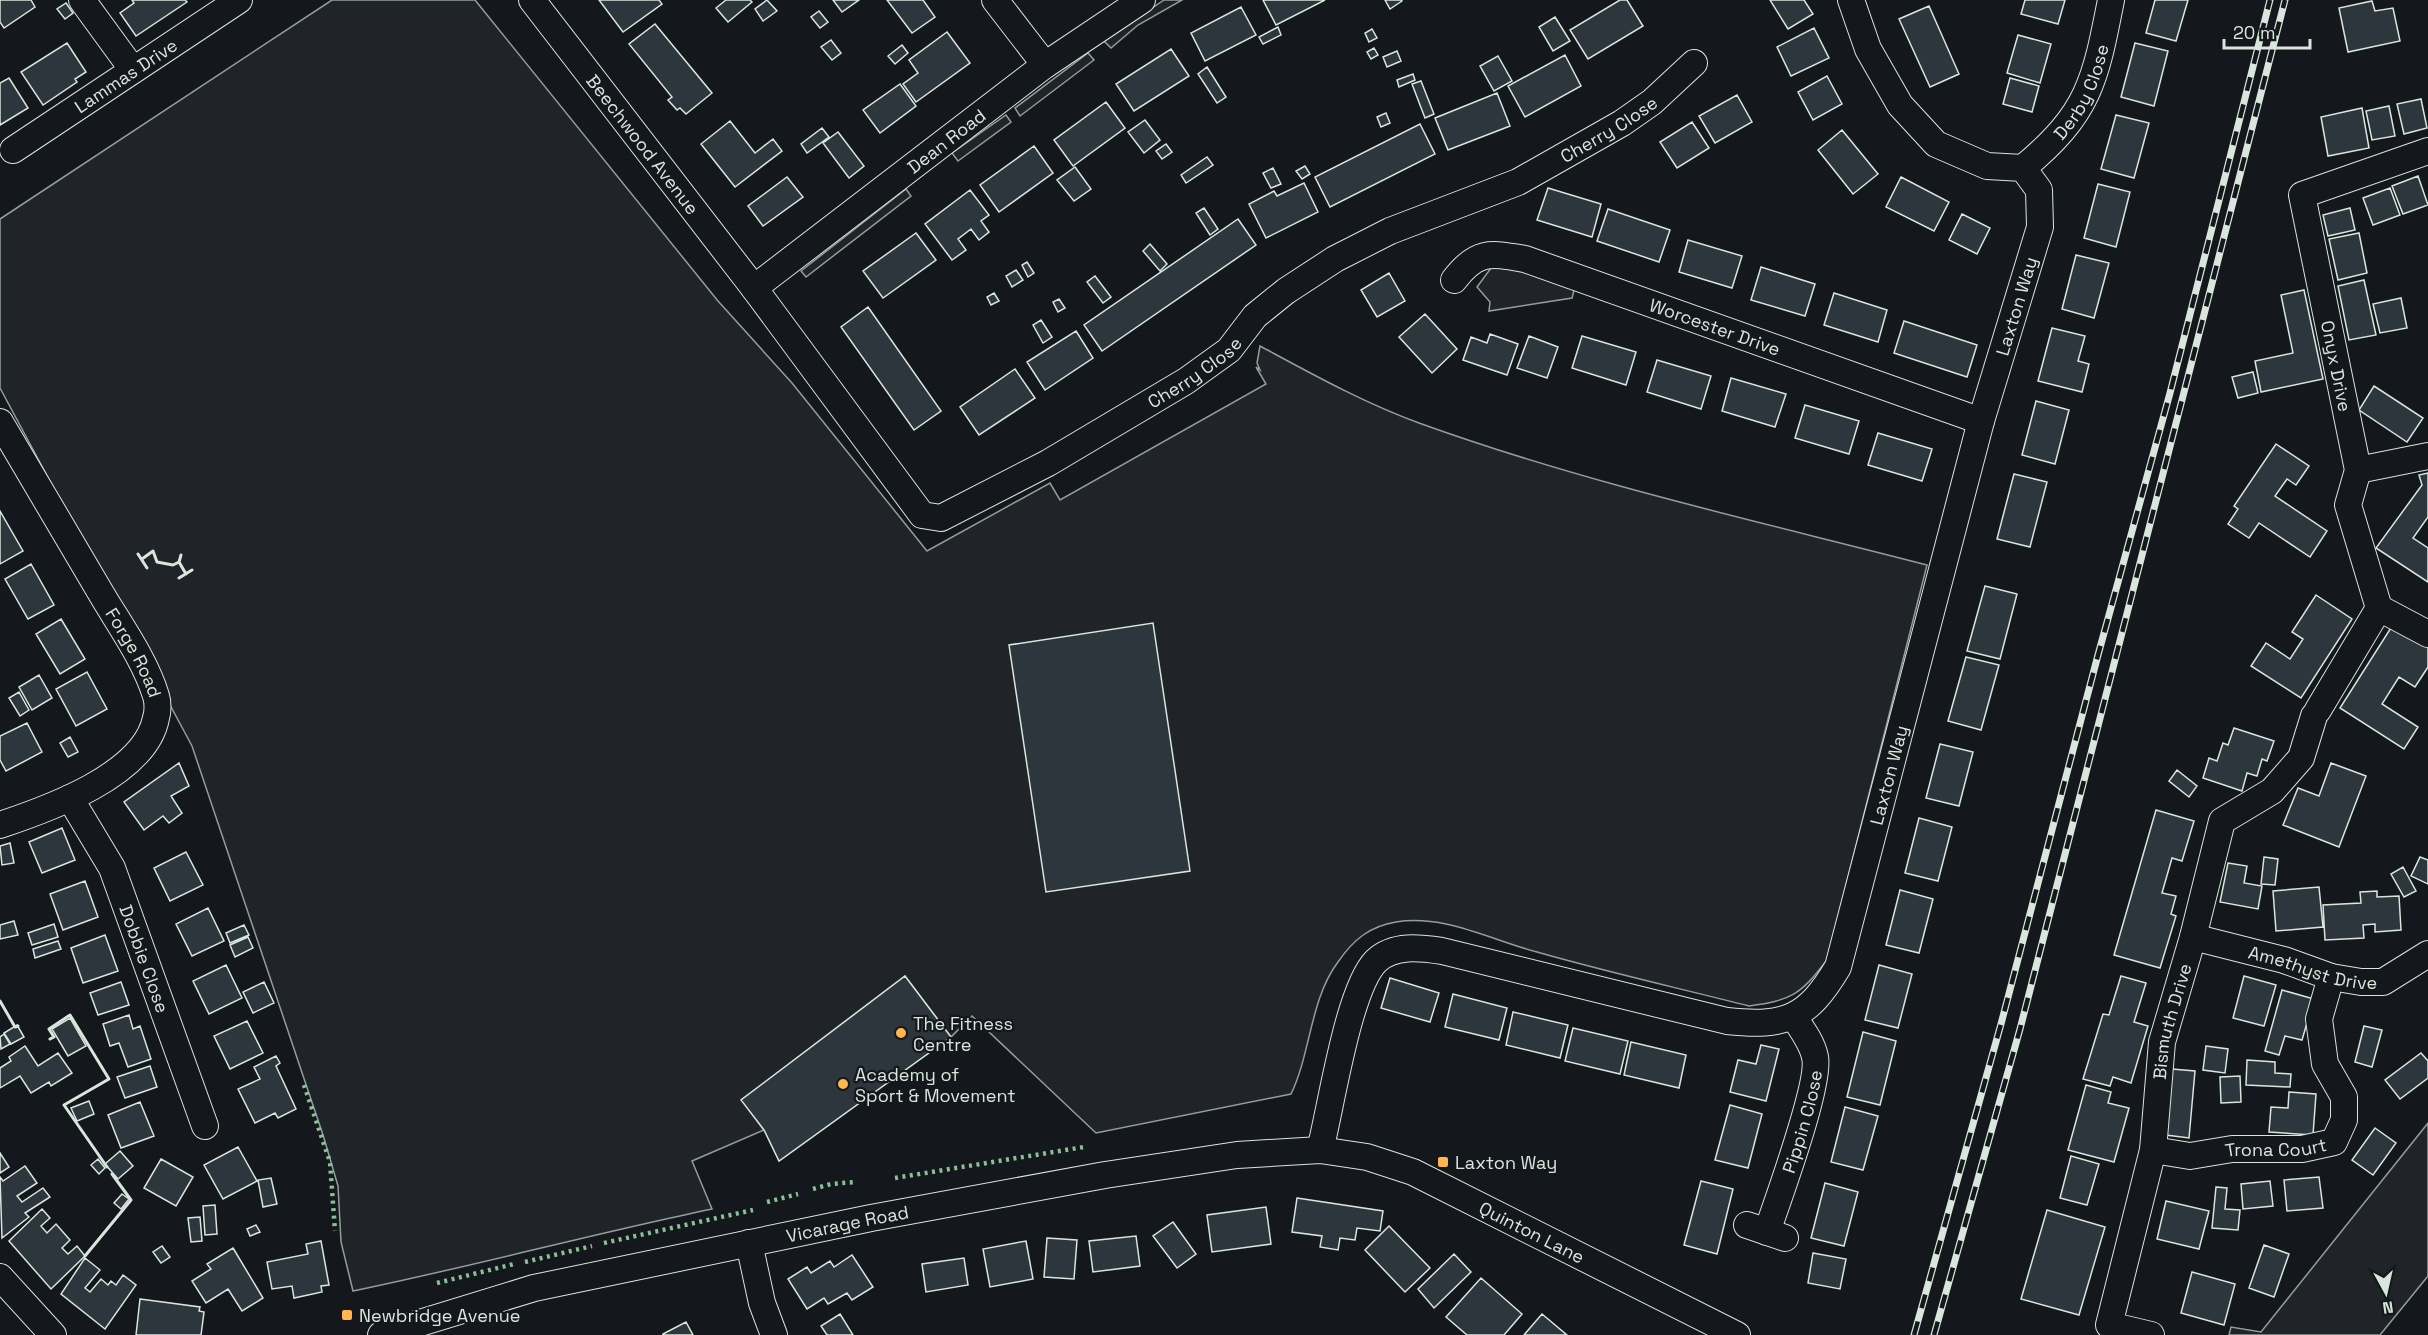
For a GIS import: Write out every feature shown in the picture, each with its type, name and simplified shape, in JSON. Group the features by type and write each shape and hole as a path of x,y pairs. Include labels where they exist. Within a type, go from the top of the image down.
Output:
{"street":[{"path":"82,0 132,70"},
{"name":"Lammas Drive","path":"13,150 239,0"},
{"name":"Beechwood Avenue","path":"532,0 754,288"},
{"path":"995,0 1045,65"},
{"name":"Dean Road","path":"754,288 1045,65 1142,0"},
{"path":"1851,0 1868,49 1900,105 1936,144 1987,166 2023,168"},
{"name":"Derby Close","path":"2023,168 2053,143 2087,95 2103,47 2111,0"},
{"name":"Cherry Close","path":"754,288 922,515 941,518 1048,463 1186,381 1229,350 1255,316 1278,297 1335,259 1390,231 1518,182 1586,145 1652,102 1694,63"},
{"name":"Onyx Drive","path":"2379,608 2348,505 2358,470 2302,195 2428,152"},
{"name":"Laxton Way","path":"1320,1150 1351,1012 1377,961 1403,948 1442,951 1727,1021 1772,1023 1805,1010 1822,994 1838,967 1981,421 2040,227 2038,190 2023,168"},
{"name":"Worcester Drive","path":"1454,280 1468,262 1496,254 1525,260 1981,421"},
{"name":"Forge Road","path":"0,422 130,643 157,699 157,717 152,733 141,748 107,778 70,798 0,825"},
{"path":"2358,470 2428,456"},
{"path":"2379,608 2428,634"},
{"name":"Bismuth Drive","path":"2151,1335 2109,1325 2153,1150 2162,1042 2193,937 2222,821 2272,791 2301,758 2316,713 2379,608"},
{"name":"Dobbie Close","path":"70,798 112,868 205,1126"},
{"name":"Amethyst Drive","path":"2193,937 2283,960 2331,977 2383,982 2428,954"},
{"name":"Trona Court","path":"2153,1150 2190,1156 2232,1149 2302,1149 2334,1142 2344,1120 2344,1097 2325,1064 2319,1019 2331,977"},
{"name":"Pippin Close","path":"1766,1231 1810,1096 1816,1067 1815,1056 1807,1037 1793,1016"},
{"name":"Vicarage Road","path":"381,1335 534,1288 749,1243 1105,1175 1237,1155 1320,1150"},
{"name":"Quinton Lane","path":"1320,1150 1367,1157 1413,1173 1737,1335"},
{"path":"749,1243 762,1303 774,1335"},
{"path":"0,1277 53,1335"}],"shaded area":[{"path":"332,0 475,0 718,301 792,383 927,551 1050,483 1060,500 1266,384 1256,367 1260,370 1257,363 1260,346 1338,388 1378,406 1482,445 1608,483 1927,565 1827,960 1794,994 1776,1001 1749,1006 1563,959 1450,925 1414,920 1387,924 1370,931 1356,941 1344,954 1329,977 1316,1009 1298,1078 1291,1094 1096,1133 972,1016 951,1037 905,976 742,1100 764,1130 692,1161 712,1209 353,1291 341,1242 338,1186 323,1135 192,746 0,388 0,219"},
{"path":"1164,0 1182,0 1138,25 1111,48 1104,41"},
{"path":"1088,53 1094,60 1020,116 1015,108"},
{"path":"1006,115 1011,122 958,161 952,153"},
{"path":"906,189 911,196 806,277 801,271"},
{"path":"1500,263 1575,287 1572,298 1489,311 1490,302 1477,287 1491,268"},
{"path":"2428,1123 2428,1276 2380,1335 2229,1335 2231,1327 2261,1332"}],"building":[{"path":"0,0 31,0 35,7 4,28 0,22"},
{"path":"132,0 185,0 187,2 136,36 120,13 134,3"},
{"path":"599,0 659,0 662,4 623,32"},
{"path":"726,0 750,0 752,2 728,22 716,8"},
{"path":"767,0 777,11 763,21 755,9"},
{"path":"833,0 859,0 842,12"},
{"path":"887,0 923,0 935,17 912,33"},
{"path":"1263,0 1325,0 1276,25"},
{"path":"1385,0 1401,0 1402,1 1390,9"},
{"path":"1620,0 1627,0 1643,26 1588,59 1570,30"},
{"path":"1770,0 1804,0 1813,14 1788,29"},
{"path":"2025,0 2065,0 2058,24 2021,14"},
{"path":"2155,0 2188,0 2176,41 2146,33"},
{"path":"2372,1 2375,11 2393,8 2400,41 2348,52 2339,8"},
{"path":"66,3 73,13 65,19 57,9"},
{"path":"1929,6 1959,74 1930,87 1899,19"},
{"path":"1241,7 1256,35 1205,61 1191,33"},
{"path":"819,11 828,22 820,28 811,17"},
{"path":"1555,17 1570,41 1553,51 1539,27"},
{"path":"655,24 712,93 686,114 680,108 677,110 668,100 672,97 629,44"},
{"path":"1278,27 1281,35 1263,44 1259,37"},
{"path":"1814,28 1829,58 1791,76 1777,47"},
{"path":"1372,29 1377,38 1369,42 1365,33"},
{"path":"947,32 970,63 916,102 903,84 918,73 909,60"},
{"path":"2018,35 2051,44 2040,83 2007,73"},
{"path":"831,40 841,53 832,60 821,47"},
{"path":"67,43 86,72 75,79 77,82 43,105 21,72"},
{"path":"2135,43 2168,51 2154,106 2121,97"},
{"path":"902,45 908,53 895,64 888,56"},
{"path":"1374,48 1378,55 1371,59 1367,52"},
{"path":"1171,49 1189,76 1134,111 1116,84"},
{"path":"1397,51 1401,61 1387,67 1383,57"},
{"path":"1565,55 1581,86 1525,117 1508,86"},
{"path":"1498,56 1512,81 1494,91 1480,66"},
{"path":"1207,67 1226,97 1217,103 1198,74"},
{"path":"1413,74 1415,80 1399,87 1397,80"},
{"path":"1827,76 1842,104 1813,120 1798,92"},
{"path":"9,78 28,108 0,125 0,83"},
{"path":"2010,78 2039,86 2032,112 2003,104"},
{"path":"1421,81 1434,114 1425,118 1412,84"},
{"path":"900,84 916,106 880,133 863,110"},
{"path":"1497,93 1510,126 1448,150 1435,118"},
{"path":"1737,95 1752,122 1715,143 1699,116"},
{"path":"2421,99 2427,128 2404,134 2397,104"},
{"path":"1106,102 1125,128 1073,166 1054,140"},
{"path":"2389,106 2395,136 2372,140 2366,111"},
{"path":"2362,108 2369,148 2328,156 2321,117"},
{"path":"1386,113 1390,123 1381,127 1377,117"},
{"path":"2116,115 2149,123 2134,178 2101,169"},
{"path":"1145,120 1160,140 1144,153 1128,132"},
{"path":"730,121 755,153 773,139 782,151 735,187 701,144"},
{"path":"1692,122 1709,148 1677,168 1660,142"},
{"path":"1420,124 1435,154 1330,207 1315,177"},
{"path":"822,128 829,137 807,153 801,144"},
{"path":"1842,130 1878,174 1853,194 1818,150"},
{"path":"838,132 864,166 849,178 823,143"},
{"path":"1166,144 1172,152 1162,159 1156,151"},
{"path":"1034,146 1053,173 999,212 980,185"},
{"path":"1207,157 1213,165 1186,183 1181,175"},
{"path":"1305,166 1310,174 1302,179 1296,171"},
{"path":"1075,167 1091,189 1074,201 1057,180"},
{"path":"1273,168 1281,184 1271,188 1263,173"},
{"path":"2418,176 2428,205 2403,214 2392,186"},
{"path":"787,177 803,197 763,226 748,206"},
{"path":"1901,177 1949,202 1934,231 1886,207"},
{"path":"1304,183 1318,212 1266,238 1249,204 1274,191 1277,196"},
{"path":"2098,184 2130,192 2116,247 2084,238"},
{"path":"1548,188 1601,204 1592,237 1537,220"},
{"path":"2390,188 2400,215 2373,225 2363,198"},
{"path":"970,190 989,215 981,221 989,232 979,240 971,229 958,239 966,250 952,260 925,224"},
{"path":"1204,208 1218,229 1210,235 1196,213"},
{"path":"2350,208 2355,230 2328,236 2323,215"},
{"path":"1608,209 1670,230 1659,262 1597,241"},
{"path":"1962,214 1990,228 1977,254 1949,240"},
{"path":"1238,219 1256,245 1102,351 1084,325"},
{"path":"916,233 936,260 883,298 863,271"},
{"path":"2359,233 2367,273 2338,280 2329,239"},
{"path":"1688,240 1742,256 1732,288 1679,272"},
{"path":"1150,244 1167,264 1160,271 1143,251"},
{"path":"2076,255 2109,263 2094,318 2062,309"},
{"path":"1027,262 1034,273 1028,277 1022,265"},
{"path":"1761,267 1815,284 1805,316 1751,300"},
{"path":"1016,270 1023,280 1012,287 1006,276"},
{"path":"1389,273 1405,301 1377,317 1361,290"},
{"path":"1095,276 1111,297 1103,303 1087,282"},
{"path":"2364,280 2376,335 2349,340 2338,286"},
{"path":"2304,290 2323,379 2261,392 2255,361 2293,353 2281,295"},
{"path":"994,293 999,301 991,305 987,297"},
{"path":"1834,293 1887,310 1878,342 1824,325"},
{"path":"2401,298 2407,328 2380,333 2373,304"},
{"path":"1059,299 1065,308 1058,312 1053,302"},
{"path":"868,307 941,411 914,430 841,327"},
{"path":"1425,314 1457,349 1432,373 1399,337"},
{"path":"1041,320 1052,337 1043,343 1033,325"},
{"path":"1904,321 1977,345 1967,377 1894,353"},
{"path":"2052,328 2085,336 2078,361 2089,364 2082,392 2038,381"},
{"path":"1076,331 1093,358 1045,390 1027,362"},
{"path":"1490,334 1518,344 1507,375 1463,360 1471,337 1487,343"},
{"path":"1529,336 1558,347 1547,378 1517,368"},
{"path":"1582,336 1636,352 1626,385 1572,368"},
{"path":"1657,360 1711,376 1701,409 1647,392"},
{"path":"1015,369 1035,398 979,435 960,407"},
{"path":"2253,372 2258,393 2238,398 2232,377"},
{"path":"1731,378 1786,394 1775,427 1722,411"},
{"path":"2374,386 2423,418 2407,442 2359,410"},
{"path":"2036,401 2069,410 2055,464 2022,455"},
{"path":"1805,405 1859,421 1849,454 1795,438"},
{"path":"1878,433 1932,449 1922,481 1868,465"},
{"path":"2276,444 2309,466 2296,485 2287,479 2275,496 2327,531 2310,557 2259,523 2249,538 2228,524 2238,509 2234,506"},
{"path":"2428,473 2428,517 2413,538 2428,548 2428,582 2376,548 2422,485 2419,475"},
{"path":"2014,474 2047,482 2030,547 1997,539"},
{"path":"0,511 23,551 0,564"},
{"path":"31,564 54,605 28,619 5,579"},
{"path":"1985,586 2017,594 2000,659 1967,651"},
{"path":"2316,595 2352,619 2301,698 2251,666 2266,643 2290,659 2303,639 2292,632"},
{"path":"61,619 85,659 60,674 36,634"},
{"path":"1153,623 1190,871 1046,892 1009,645"},
{"path":"2394,623 2428,644 2428,667 2415,687 2399,677 2382,704 2418,727 2404,749 2340,708"},
{"path":"1966,657 1999,665 1981,730 1948,721"},
{"path":"87,672 107,709 76,726 56,689"},
{"path":"39,675 52,698 32,710 19,687"},
{"path":"19,692 29,710 20,716 9,698"},
{"path":"27,723 42,752 6,771 0,760 0,736"},
{"path":"2234,728 2274,741 2267,761 2262,759 2257,776 2247,773 2242,791 2203,778 2209,758 2217,761 2223,743 2228,745"},
{"path":"70,737 78,752 68,757 60,743"},
{"path":"1940,744 1973,752 1959,806 1926,798"},
{"path":"179,763 189,786 171,796 182,813 169,823 163,816 144,830 124,802"},
{"path":"2331,763 2366,776 2339,847 2283,825 2298,788 2319,796"},
{"path":"2177,770 2197,786 2189,797 2169,781"},
{"path":"2156,810 2194,821 2182,861 2172,858 2162,893 2176,896 2171,914 2176,916 2160,968 2114,955"},
{"path":"1919,818 1952,827 1938,881 1905,873"},
{"path":"62,828 75,860 42,873 29,842"},
{"path":"10,843 14,863 2,865 0,846"},
{"path":"186,852 203,885 170,901 154,868"},
{"path":"2264,857 2278,859 2275,885 2261,884"},
{"path":"2420,857 2428,860 2428,884 2411,876"},
{"path":"2228,863 2247,866 2244,883 2262,886 2258,909 2220,902"},
{"path":"2403,867 2416,891 2404,897 2391,874"},
{"path":"85,881 98,917 63,930 50,894"},
{"path":"2319,887 2323,927 2276,931 2273,891"},
{"path":"1900,890 1933,899 1919,953 1886,945"},
{"path":"2377,891 2377,897 2399,896 2401,930 2375,932 2375,924 2363,925 2364,938 2325,940 2323,905 2361,903 2360,892"},
{"path":"208,908 224,941 192,956 176,924"},
{"path":"14,921 18,935 0,939 0,925"},
{"path":"54,924 58,937 32,945 28,933"},
{"path":"244,925 249,935 230,943 226,933"},
{"path":"105,935 118,971 83,983 71,948"},
{"path":"248,937 253,948 235,957 230,945"},
{"path":"58,941 61,949 35,958 33,949"},
{"path":"226,965 242,998 209,1014 193,981"},
{"path":"1879,965 1912,974 1898,1028 1865,1020"},
{"path":"905,976 951,1037 779,1161 764,1130 741,1100"},
{"path":"2121,976 2146,983 2134,1022 2148,1026 2131,1083 2113,1077 2110,1086 2083,1079 2103,1014 2109,1015"},
{"path":"2244,976 2276,985 2264,1026 2233,1018"},
{"path":"1390,978 1439,993 1430,1022 1381,1008"},
{"path":"121,982 129,1005 98,1015 90,993"},
{"path":"264,982 274,1003 253,1013 243,992"},
{"path":"2282,990 2314,999 2302,1040 2285,1036 2279,1055 2265,1051"},
{"path":"1453,994 1507,1008 1499,1040 1445,1027"},
{"path":"1513,1012 1568,1025 1560,1058 1506,1045"},
{"path":"129,1015 133,1029 140,1026 151,1059 128,1067 119,1043 110,1046 103,1024"},
{"path":"70,1018 86,1046 68,1056 52,1029"},
{"path":"247,1021 263,1053 230,1069 214,1036"},
{"path":"17,1025 24,1037 11,1044 4,1033"},
{"path":"2364,1026 2382,1030 2372,1067 2355,1062"},
{"path":"1573,1028 1628,1041 1620,1074 1565,1061"},
{"path":"1863,1032 1896,1041 1880,1105 1847,1097"},
{"path":"4,1034 10,1044 1,1049 0,1037"},
{"path":"1631,1042 1686,1055 1679,1088 1624,1075"},
{"path":"1761,1045 1779,1049 1766,1101 1730,1092 1738,1060 1756,1064"},
{"path":"25,1046 38,1066 58,1053 72,1073 51,1086 49,1082 31,1093 20,1076 0,1088 0,1068 11,1061 9,1057"},
{"path":"2206,1046 2228,1049 2225,1073 2203,1070"},
{"path":"2421,1053 2428,1061 2428,1078 2400,1099 2385,1080"},
{"path":"276,1056 280,1063 276,1066 296,1109 278,1118 275,1113 255,1123 238,1089 260,1079 254,1067"},
{"path":"2247,1060 2275,1062 2275,1073 2291,1074 2290,1087 2246,1085"},
{"path":"150,1066 157,1087 125,1098 117,1077"},
{"path":"2172,1069 2195,1071 2189,1138 2166,1135"},
{"path":"2240,1076 2241,1102 2221,1103 2220,1077"},
{"path":"2086,1085 2111,1092 2108,1103 2129,1108 2114,1162 2068,1150"},
{"path":"2289,1092 2316,1094 2313,1135 2269,1132 2271,1107 2288,1108"},
{"path":"89,1101 94,1114 77,1121 71,1108"},
{"path":"140,1102 154,1136 121,1148 108,1115"},
{"path":"1730,1105 1762,1114 1748,1168 1715,1160"},
{"path":"1845,1107 1878,1116 1863,1170 1831,1162"},
{"path":"2375,1128 2396,1143 2373,1175 2352,1160"},
{"path":"238,1147 257,1181 223,1199 204,1165"},
{"path":"120,1151 133,1166 118,1179 105,1164"},
{"path":"0,1153 9,1167 0,1173"},
{"path":"2071,1156 2099,1164 2087,1205 2060,1198"},
{"path":"98,1159 105,1168 99,1174 91,1165"},
{"path":"161,1159 193,1177 176,1206 144,1188"},
{"path":"25,1166 37,1183 17,1196 22,1202 43,1188 50,1197 25,1213 29,1217 2,1238 0,1177 3,1181"},
{"path":"2319,1177 2323,1208 2287,1211 2284,1180"},
{"path":"271,1178 277,1204 263,1207 258,1180"},
{"path":"1701,1181 1733,1189 1717,1254 1684,1245"},
{"path":"2270,1181 2273,1206 2243,1209 2241,1184"},
{"path":"1825,1183 1858,1192 1844,1246 1811,1238"},
{"path":"2216,1187 2227,1188 2225,1209 2240,1210 2238,1230 2212,1228"},
{"path":"122,1194 129,1199 121,1209 114,1203"},
{"path":"1297,1198 1383,1211 1380,1231 1357,1228 1355,1240 1340,1238 1338,1250 1320,1247 1322,1236 1292,1232"},
{"path":"2166,1201 2209,1211 2199,1249 2157,1239"},
{"path":"215,1205 217,1234 205,1235 203,1206"},
{"path":"1266,1207 1271,1244 1212,1252 1207,1215"},
{"path":"42,1209 50,1218 41,1226 47,1233 56,1224 70,1240 62,1248 68,1254 77,1246 85,1256 51,1289 9,1241"},
{"path":"2047,1210 2105,1227 2079,1315 2021,1299"},
{"path":"200,1217 202,1241 191,1242 188,1218"},
{"path":"1173,1222 1196,1254 1177,1268 1153,1236"},
{"path":"256,1225 260,1232 250,1236 247,1229"},
{"path":"1389,1226 1430,1268 1405,1292 1365,1250"},
{"path":"1136,1236 1140,1266 1093,1272 1089,1241"},
{"path":"1047,1238 1077,1240 1074,1279 1044,1277"},
{"path":"321,1241 329,1285 321,1286 322,1292 294,1298 292,1286 272,1289 267,1262 308,1254 306,1244"},
{"path":"1026,1241 1033,1279 990,1287 983,1249"},
{"path":"2264,1245 2289,1254 2274,1297 2249,1288"},
{"path":"162,1246 170,1257 161,1263 153,1252"},
{"path":"233,1248 263,1298 242,1311 228,1289 206,1303 192,1281 211,1269 207,1264"},
{"path":"1813,1253 1846,1259 1840,1289 1808,1283"},
{"path":"1454,1254 1471,1272 1434,1308 1418,1289"},
{"path":"852,1255 873,1287 852,1300 847,1293 828,1304 824,1298 807,1309 788,1279 807,1267 811,1273 830,1261 834,1267"},
{"path":"85,1258 100,1270 85,1288 90,1292 101,1279 108,1285 111,1281 116,1285 123,1275 136,1285 105,1329 61,1294"},
{"path":"964,1258 968,1285 926,1292 922,1264"},
{"path":"2192,1272 2235,1284 2224,1325 2181,1313"},
{"path":"1481,1278 1522,1314 1504,1335 1467,1335 1446,1317"},
{"path":"140,1299 200,1307 199,1311 204,1312 201,1335 136,1335"},
{"path":"840,1314 853,1335 827,1335 821,1326"},
{"path":"1542,1314 1567,1335 1524,1335"},
{"path":"686,1322 693,1335 663,1335 663,1334"}],"railway":[{"path":"1914,1335 2001,1024 2170,393 2270,0"},
{"path":"1934,1335 2020,1029 2285,0"}],"hedge":[{"path":"304,1085 330,1162 335,1231"},
{"path":"895,1178 1084,1147"},
{"path":"813,1189 831,1184 855,1182"},
{"path":"767,1202 798,1194"},
{"path":"604,1243 753,1210"},
{"path":"525,1262 592,1246"},
{"path":"437,1283 514,1264"}],"wall":[{"path":"142,559 153,551 157,562 173,565 179,562 186,574"},
{"path":"138,554 147,568"},
{"path":"179,562 181,555"},
{"path":"179,578 192,570"},
{"path":"0,1001 15,1027 18,1026"},
{"path":"50,1039 54,1037 49,1029 70,1015 109,1079 64,1105 107,1167"},
{"path":"85,1256 131,1200 112,1174"}],"place":[{"name":"The Fitness Centre","path":"901,1033"},
{"name":"Academy of Sport & Movement","path":"843,1084"},
{"name":"Laxton Way","path":"1443,1162"},
{"name":"Newbridge Avenue","path":"347,1315"}]}
